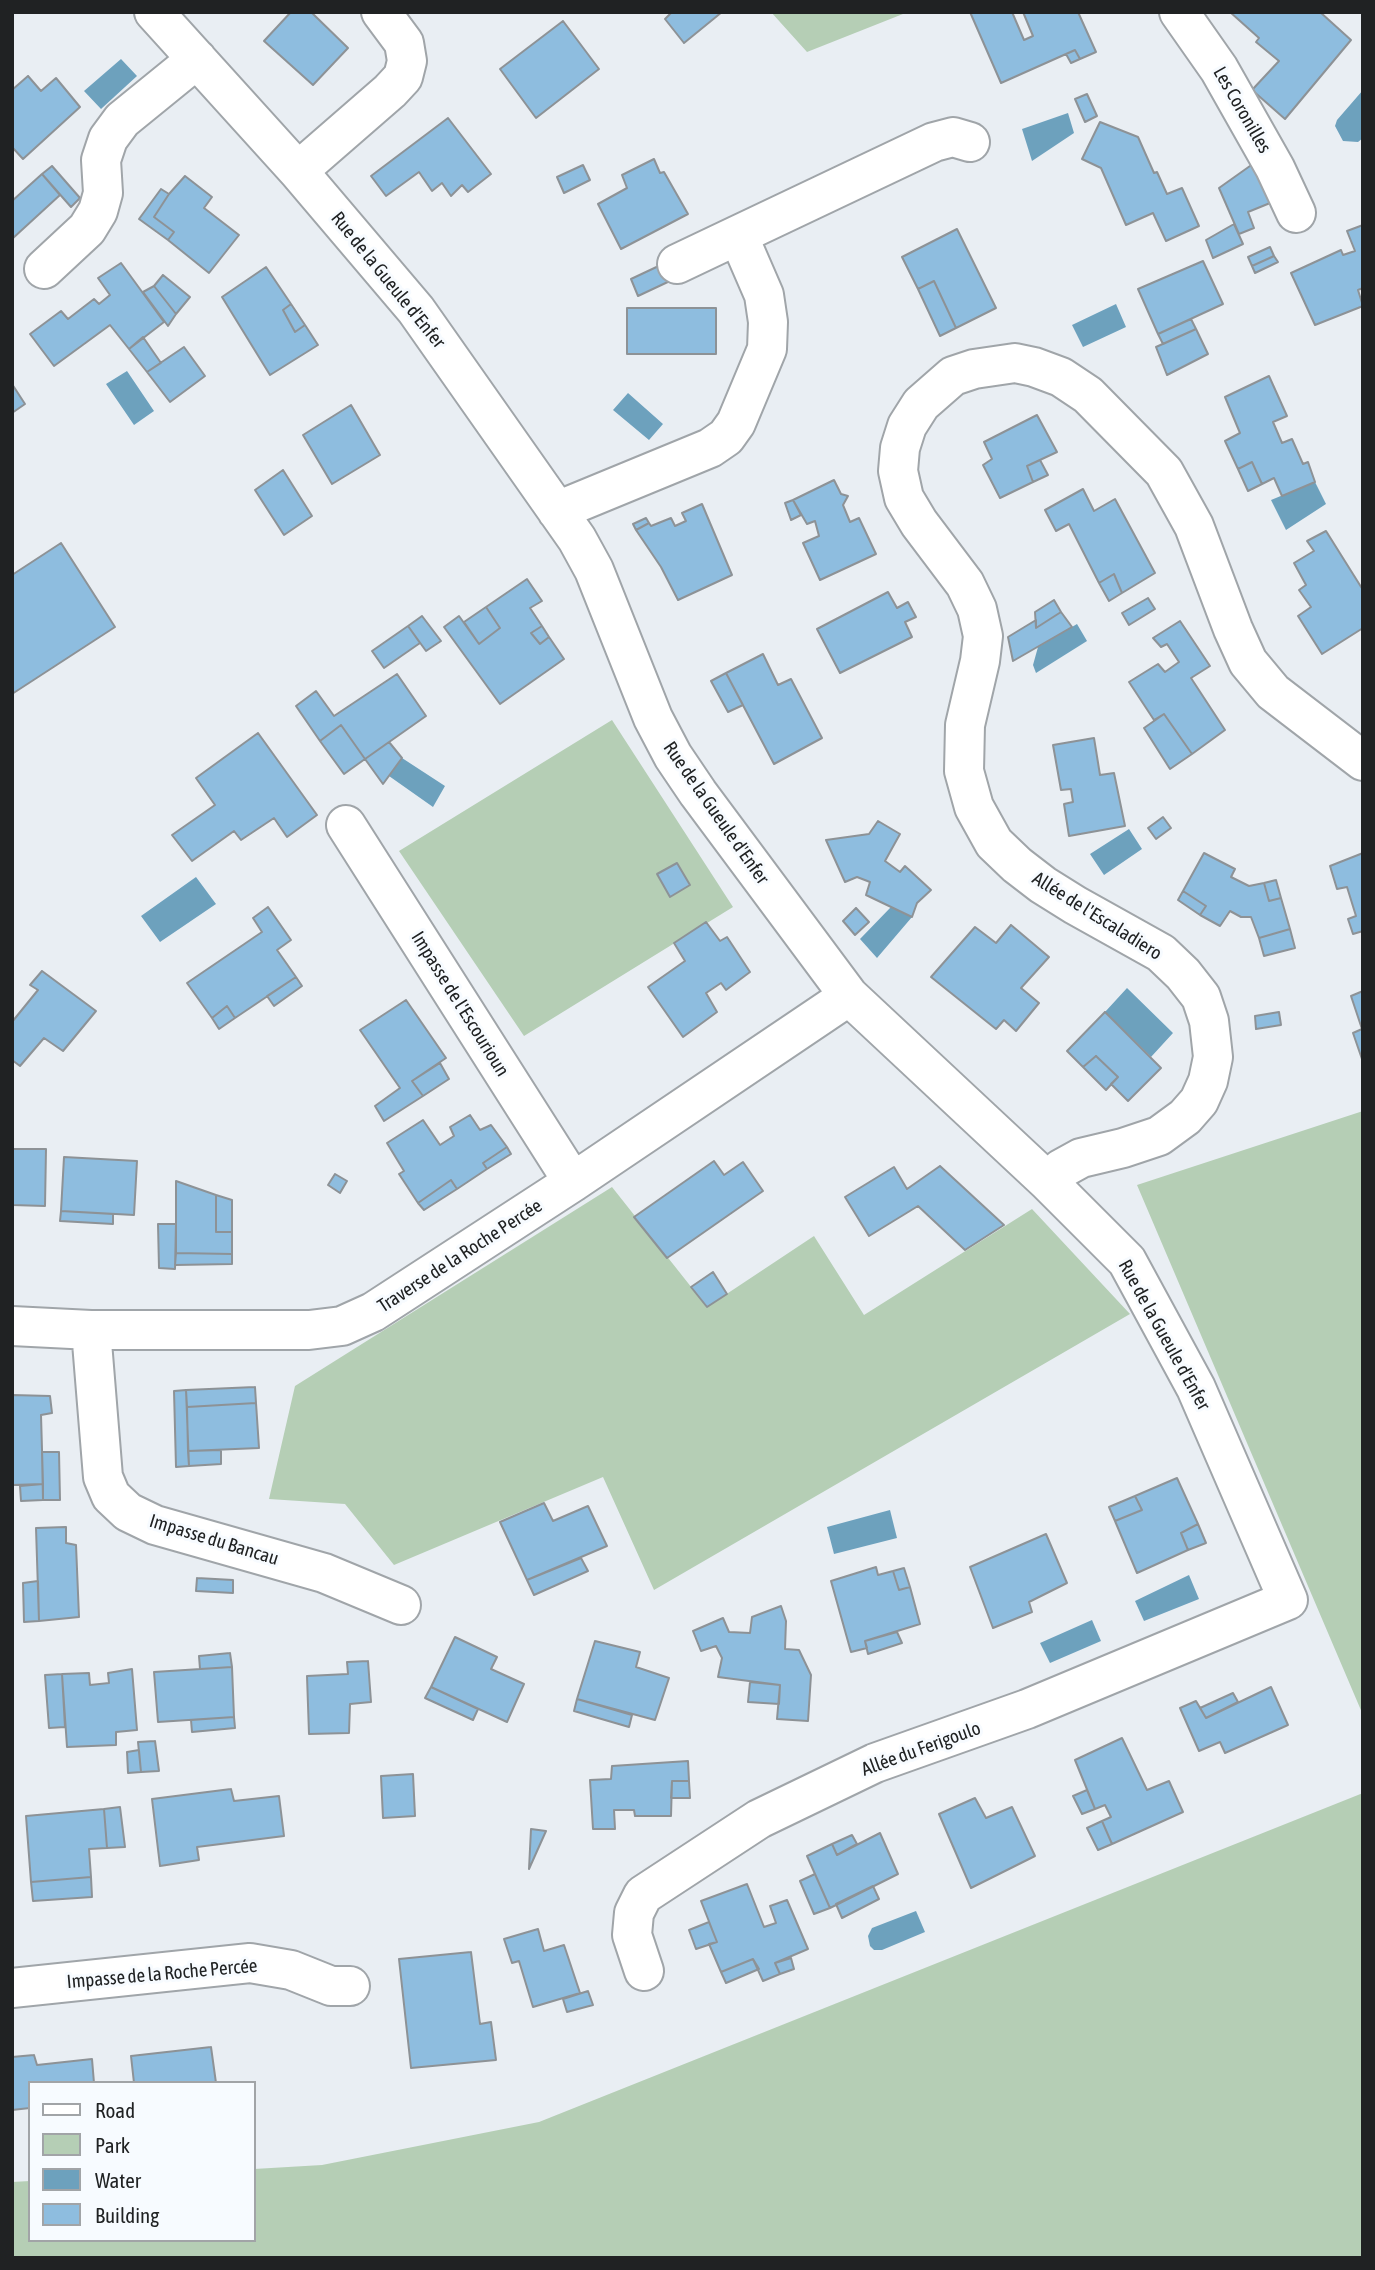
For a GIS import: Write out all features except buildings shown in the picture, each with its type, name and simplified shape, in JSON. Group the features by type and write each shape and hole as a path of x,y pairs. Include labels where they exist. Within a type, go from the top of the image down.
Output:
{"street":[{"name":"Rue de la Gueule d'Enfer","path":"154,12 298,171 416,310 577,539 594,570 653,718 673,756 849,996 1047,1181 1127,1261 1196,1388 1287,1600"},
{"path":"298,171 390,92 403,77 407,61 404,43 381,12"},
{"name":"Les Coronilles","path":"1179,12 1219,69 1276,168 1296,213"},
{"path":"44,269 87,229 98,211 103,193 101,160 108,139 122,120 197,59"},
{"path":"677,264 934,142 953,137 970,142"},
{"path":"556,511 710,447 726,437 736,423 767,349 768,322 764,295 738,235"},
{"name":"Allée de l'Escaladiero","path":"1047,1181 1081,1158 1159,1136 1185,1117 1199,1101 1208,1082 1213,1057 1209,1021 1201,997 1184,974 1161,953 1065,899 1017,865 994,843 974,807 964,771 965,725 983,636 977,609 965,584 919,523 904,498 898,471 900,448 907,426 921,404 953,376 974,369 1015,363 1061,377 1088,395 1164,472 1194,526 1248,662 1273,692 1363,761"},
{"name":"Impasse de l'Escourioun","path":"346,825 573,1182"},
{"name":"Traverse de la Roche Percée","path":"12,1326 91,1330 309,1330 342,1326 373,1312 573,1182 849,996"},
{"name":"Impasse du Bancau","path":"91,1330 103,1477 111,1496 128,1512 155,1525 324,1573 401,1605"},
{"name":"Allée du Ferigoulo","path":"644,1971 632,1935 634,1913 643,1895 759,1819 875,1763 1027,1709 1287,1600"},
{"name":"Impasse de la Roche Percée","path":"12,1988 250,1963 291,1970 331,1986 350,1986"}],"green space":[{"path":"771,12 908,12 807,52"},
{"path":"612,720 733,907 524,1036 399,851"},
{"path":"1363,1111 1363,1715 1137,1185"},
{"path":"612,1187 707,1307 814,1236 864,1315 1032,1209 1130,1314 654,1590 603,1477 394,1565 345,1504 269,1499 295,1386"},
{"path":"1363,1793 1363,2258 12,2258 12,2182 28,2181 28,2242 256,2242 256,2169 322,2165 539,2122"}],"water":[{"path":"121,59 137,76 101,109 84,91"},
{"path":"1363,90 1363,138 1358,142 1343,141 1335,126 1337,120"},
{"path":"1068,113 1074,133 1032,161 1022,129"},
{"path":"1116,304 1126,327 1083,347 1072,325"},
{"path":"127,371 154,411 134,425 106,384"},
{"path":"628,393 663,424 649,440 613,410"},
{"path":"1315,482 1326,504 1286,530 1271,500"},
{"path":"1077,624 1087,641 1036,673 1033,665 1038,647"},
{"path":"402,758 445,786 433,807 389,776"},
{"path":"1129,829 1142,849 1104,875 1090,854"},
{"path":"196,877 216,904 160,942 141,916"},
{"path":"891,907 912,917 877,958 860,939"},
{"path":"1127,988 1173,1033 1151,1057 1105,1012"},
{"path":"890,1510 897,1538 834,1554 827,1527"},
{"path":"1189,1575 1199,1599 1144,1621 1135,1601"},
{"path":"1092,1620 1101,1641 1050,1663 1040,1643"},
{"path":"916,1911 925,1932 882,1950 874,1950 870,1946 868,1936 872,1928"}]}
